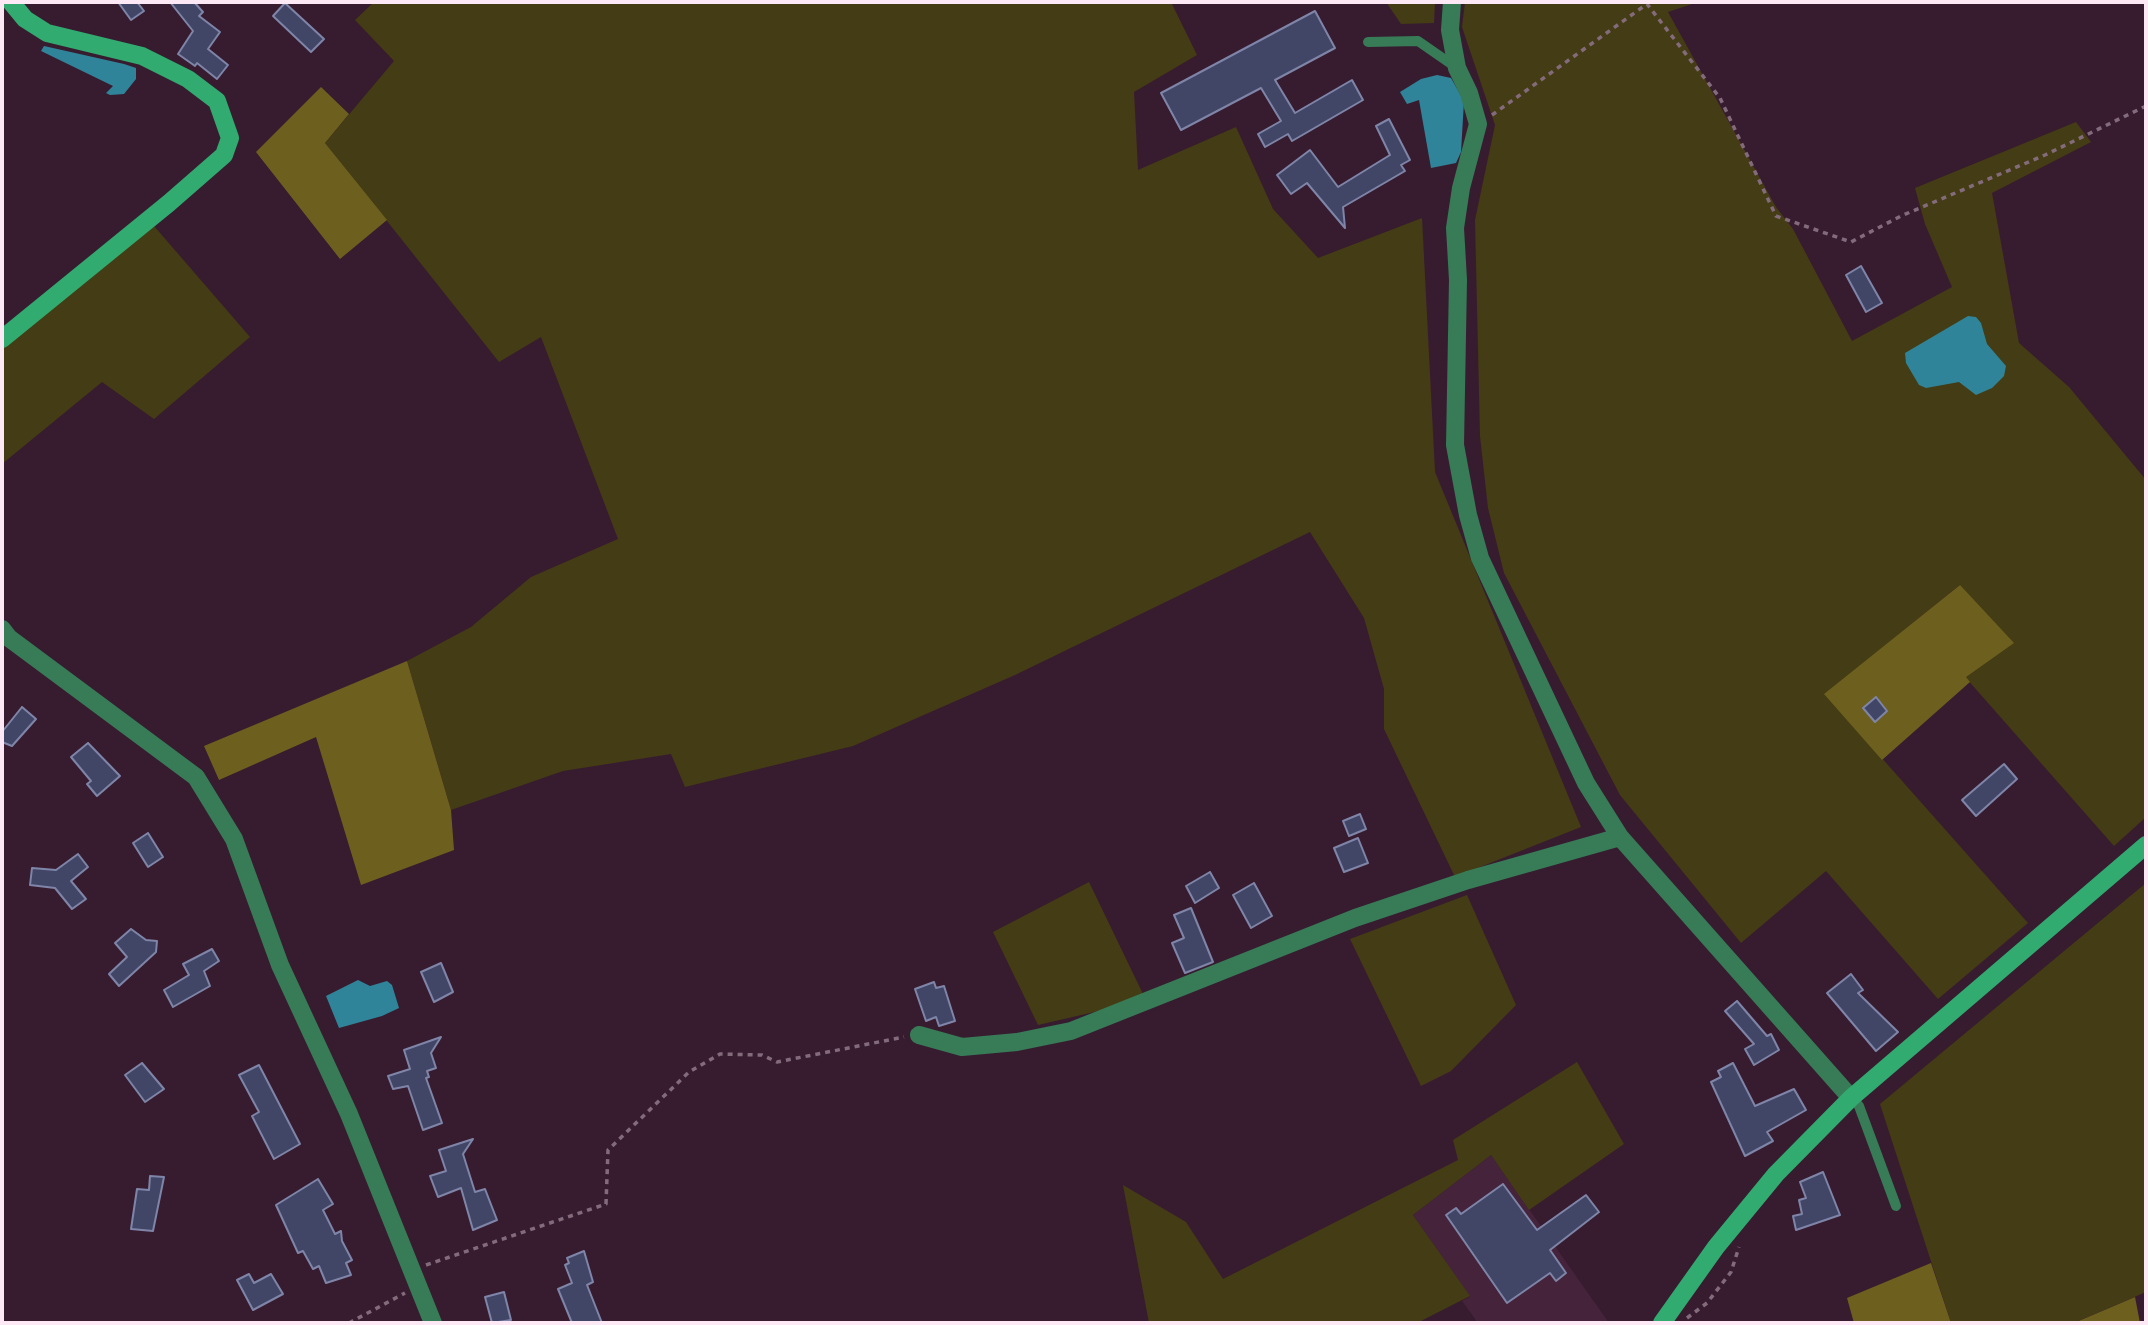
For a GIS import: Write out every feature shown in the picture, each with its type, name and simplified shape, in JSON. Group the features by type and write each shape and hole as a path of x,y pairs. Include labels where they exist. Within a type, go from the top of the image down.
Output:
{"main road":[{"path":"2,339 188,187 224,155 230,138 217,101 188,79 142,57 47,33 25,19 11,2"},
{"path":"1662,1323 1716,1247 1776,1174 1852,1098 2146,845"}],"street":[{"path":"1452,2 1450,30 1457,68 1469,93 1478,124 1461,188 1455,228 1458,280 1455,445 1468,515 1480,558 1501,608 1586,783 1620,837 1852,1098"},
{"path":"2,629 9,639 196,777 234,839 280,965 349,1114 433,1323"},
{"path":"919,1035 962,1047 1017,1042 1071,1031 1355,918 1468,880 1620,837"}],"lane":[{"path":"1368,42 1418,41 1457,68"},
{"path":"1852,1098 1858,1106 1896,1206"}],"path":[{"path":"1478,124 1647,4 1720,98 1776,216 1851,242 1901,216 2045,155 2146,106"},
{"path":"349,1323 414,1279 606,1204 608,1150 689,1072 720,1054 761,1055 777,1062 891,1038 919,1035"},
{"path":"1681,1323 1707,1303 1731,1272 1741,1240"}],"shaded area":[{"path":"374,2 1171,2 1197,55 1134,92 1138,170 1236,127 1273,209 1318,258 1422,218 1435,472 1581,827 1455,877 1384,729 1384,689 1364,618 1310,532 1015,675 853,746 685,787 671,754 563,771 451,810 407,661 471,627 531,577 618,539 541,337 499,362 325,143 394,61 355,20"},
{"path":"1386,2 1435,2 1434,23 1401,24"},
{"path":"1465,2 1698,2 1668,12 1776,207 1793,229 1852,341 1952,287 1925,224 1915,188 2076,122 2091,142 1992,193 2019,343 2069,387 2146,480 2146,817 2114,846 1966,678 1960,585 1825,694 2028,923 1938,999 1826,871 1741,943 1620,795 1504,573 1488,508 1480,436 1475,220 1495,125 1462,27"},
{"path":"321,87 349,114 325,143 387,220 340,259 256,152"},
{"path":"154,226 250,337 154,419 102,382 2,464 2,349"},
{"path":"1960,585 2014,643 1966,677 1970,682 1882,760 1824,694"},
{"path":"407,661 451,810 454,850 361,885 316,737 219,780 204,746"},
{"path":"1089,882 1143,994 1103,1010 1038,1025 993,932"},
{"path":"2146,883 2146,1292 2074,1323 1951,1323 1880,1104"},
{"path":"1467,895 1516,1005 1451,1071 1421,1086 1350,939"},
{"path":"1577,1062 1624,1144 1529,1210 1491,1155 1413,1215 1470,1296 1417,1323 1149,1323 1123,1185 1186,1222 1223,1279 1458,1160 1453,1140"},
{"path":"1491,1155 1609,1323 1478,1323 1462,1301 1470,1297 1413,1215"},
{"path":"1931,1263 1951,1323 1854,1323 1847,1298"},
{"path":"2135,1297 2140,1323 2074,1323"}],"water":[{"path":"44,46 136,68 136,79 124,94 110,95 106,93 113,86 41,51"},
{"path":"1437,75 1451,78 1464,101 1461,152 1456,163 1431,168 1419,100 1407,104 1400,92 1421,79"},
{"path":"1968,316 1976,317 1981,323 1987,344 2006,366 2004,376 1992,388 1976,395 1959,382 1926,388 1919,385 1906,363 1905,353"},
{"path":"358,980 370,986 387,981 392,985 399,1008 382,1016 339,1028 326,996"}],"building":[{"path":"118,2 137,2 144,11 131,20"},
{"path":"170,2 194,2 203,12 199,16 220,32 208,49 228,65 217,79 197,63 195,66 178,54 193,31"},
{"path":"285,3 324,39 311,52 273,16"},
{"path":"1315,11 1335,48 1275,80 1295,113 1352,80 1363,100 1292,141 1288,134 1265,147 1258,134 1281,121 1261,88 1181,130 1161,93"},
{"path":"1389,119 1410,160 1401,165 1405,171 1343,207 1345,228 1307,183 1291,194 1277,175 1310,150 1338,187 1390,155 1376,126"},
{"path":"1861,266 1882,303 1866,312 1846,275"},
{"path":"1876,697 1887,711 1875,722 1863,708"},
{"path":"22,707 36,719 12,746 2,742 2,732"},
{"path":"88,743 120,776 97,796 87,784 91,781 71,757"},
{"path":"2004,764 2017,779 1976,816 1962,800"},
{"path":"1360,814 1366,829 1349,836 1343,821"},
{"path":"148,833 163,857 148,867 133,843"},
{"path":"1358,838 1368,863 1344,872 1334,848"},
{"path":"78,854 88,867 71,881 86,899 72,909 55,888 30,885 32,868 56,870"},
{"path":"1210,872 1219,888 1195,903 1186,886"},
{"path":"1254,883 1272,916 1251,928 1233,895"},
{"path":"1191,908 1213,962 1185,973 1172,943 1184,938 1174,915"},
{"path":"131,929 146,940 157,941 156,952 119,986 109,974 127,957 115,943"},
{"path":"212,949 219,961 204,971 210,986 173,1007 164,990 189,975 183,964"},
{"path":"441,963 453,992 434,1002 421,972"},
{"path":"1851,974 1863,990 1858,993 1898,1032 1876,1051 1827,993"},
{"path":"934,982 936,988 944,986 955,1021 939,1026 936,1017 926,1021 915,989"},
{"path":"1737,1001 1767,1036 1771,1034 1779,1050 1754,1065 1745,1049 1754,1044 1725,1011"},
{"path":"441,1037 431,1053 436,1068 427,1071 429,1077 426,1078 442,1123 423,1130 408,1086 393,1089 388,1076 410,1069 404,1050"},
{"path":"142,1063 164,1089 145,1102 125,1075"},
{"path":"1733,1063 1755,1106 1794,1089 1806,1110 1767,1132 1773,1141 1745,1156 1711,1082 1721,1077 1718,1071"},
{"path":"259,1065 300,1144 274,1159 252,1116 259,1112 239,1075"},
{"path":"473,1139 463,1154 475,1192 485,1189 497,1220 473,1230 461,1188 438,1197 430,1176 446,1171 439,1150"},
{"path":"1823,1172 1840,1215 1796,1230 1793,1216 1802,1214 1799,1200 1806,1198 1800,1182"},
{"path":"150,1176 164,1177 153,1231 131,1229 137,1189 149,1190"},
{"path":"318,1179 333,1204 323,1210 335,1234 341,1231 342,1241 352,1260 346,1263 351,1275 326,1283 319,1266 313,1269 303,1251 298,1253 276,1205"},
{"path":"1503,1184 1537,1230 1586,1195 1599,1212 1550,1250 1566,1273 1556,1281 1550,1273 1507,1303 1446,1215 1456,1208 1461,1214"},
{"path":"584,1251 593,1282 587,1285 602,1323 572,1323 558,1289 572,1283 565,1265 569,1263 567,1258"},
{"path":"249,1274 254,1283 271,1274 283,1294 253,1310 237,1280"},
{"path":"504,1292 511,1320 492,1323 485,1297"}]}
